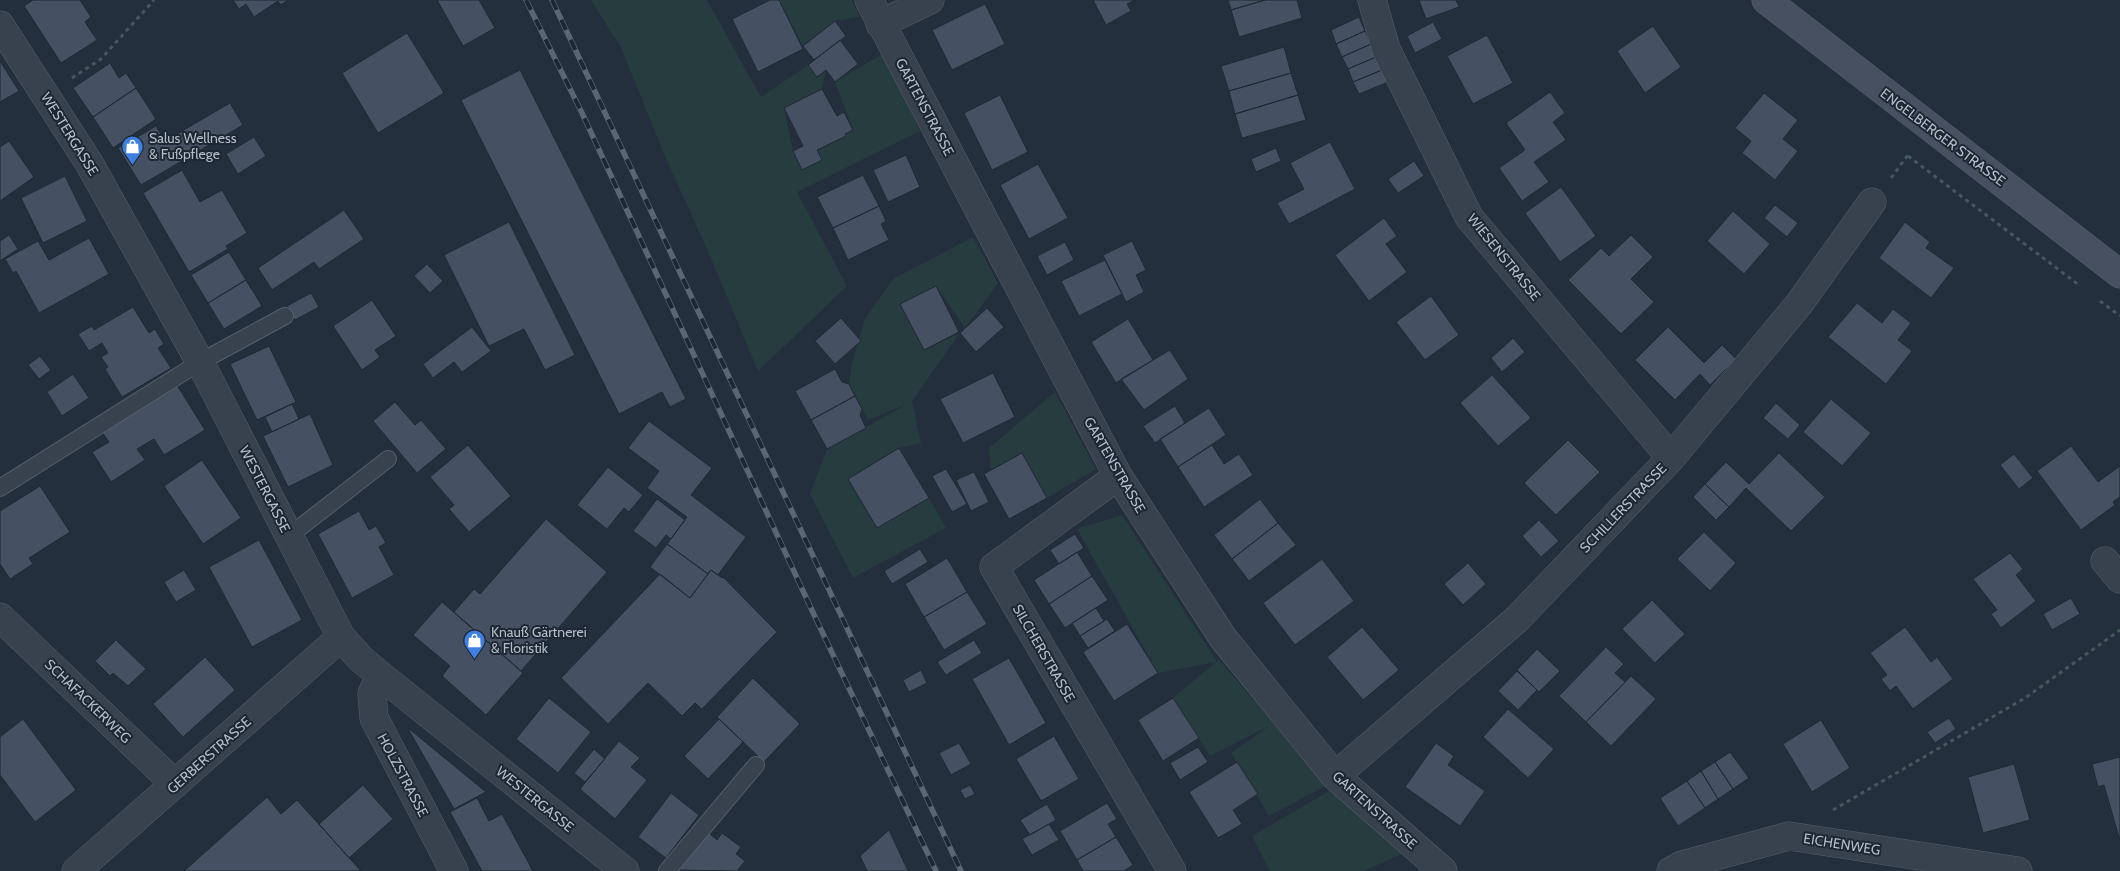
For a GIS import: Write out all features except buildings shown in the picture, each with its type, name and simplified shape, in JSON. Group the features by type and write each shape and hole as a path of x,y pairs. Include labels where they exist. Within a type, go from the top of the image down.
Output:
{"main road":[{"name":"ENGELBERGER STRASSE","path":"1766,0 2120,274"}],"street":[{"path":"874,12 930,0"},
{"name":"WIESENSTRASSE","path":"1372,0 1386,49 1470,216 1671,458"},
{"name":"GARTENSTRASSE","path":"874,12 1118,476 1223,638 1335,776 1443,871"},
{"name":"WESTERGASSE","path":"0,25 89,162 200,362 341,637 380,674 625,871"},
{"name":"SCHILLERSTRASSE","path":"1335,776 1517,619 1671,458 1799,304 1872,202"},
{"name":"SILCHERSTRASSE","path":"1118,476 994,566 1172,871"},
{"name":"SCHAFACKERWEG","path":"0,617 175,784"},
{"name":"GERBERSTRASSE","path":"76,871 341,637"},
{"name":"HOLZSTRASSE","path":"380,674 372,694 374,718 454,871"},
{"name":"EICHENWEG","path":"1670,871 1682,865 1789,836 2018,871"}],"lane":[{"path":"0,488 200,362 285,316"},
{"path":"289,536 388,459"},
{"path":"667,871 756,765"}],"path":[{"path":"46,96 101,59 154,0"},
{"path":"1872,202 1930,127"},
{"path":"1908,156 2081,286"},
{"path":"2096,298 2120,316"},
{"path":"1831,811 2025,698 2120,630"}],"green space":[{"path":"591,0 707,0 761,97 808,65 826,70 822,89 784,108 793,151 802,170 822,160 817,150 853,130 835,82 884,53 920,131 797,192 847,286 758,371 707,249 667,161 621,48"},
{"path":"779,0 852,0 860,17 835,21 803,46"},
{"path":"973,237 998,283 965,328 936,286 900,304 924,350 960,333 912,401 921,443 899,448 848,479 877,528 929,498 946,528 853,578 810,494 827,449 907,404 868,420 849,384 852,363 865,319 893,279"},
{"path":"1055,392 1096,469 1047,498 1022,453 991,470 989,448"},
{"path":"1122,515 1217,662 1219,660 1327,785 1269,816 1231,753 1269,726 1210,756 1173,698 1216,662 1158,673 1077,529"},
{"path":"1331,790 1406,852 1364,871 1270,871 1252,836"}],"railway":[{"path":"526,0 582,113 816,619 936,871"},
{"path":"552,0 961,871"}],"place":[{"name":"Salus Wellness & Fußpflege","path":"133,165"},
{"name":"Knauß Gärtnerei & Floristik","path":"475,659"}]}
